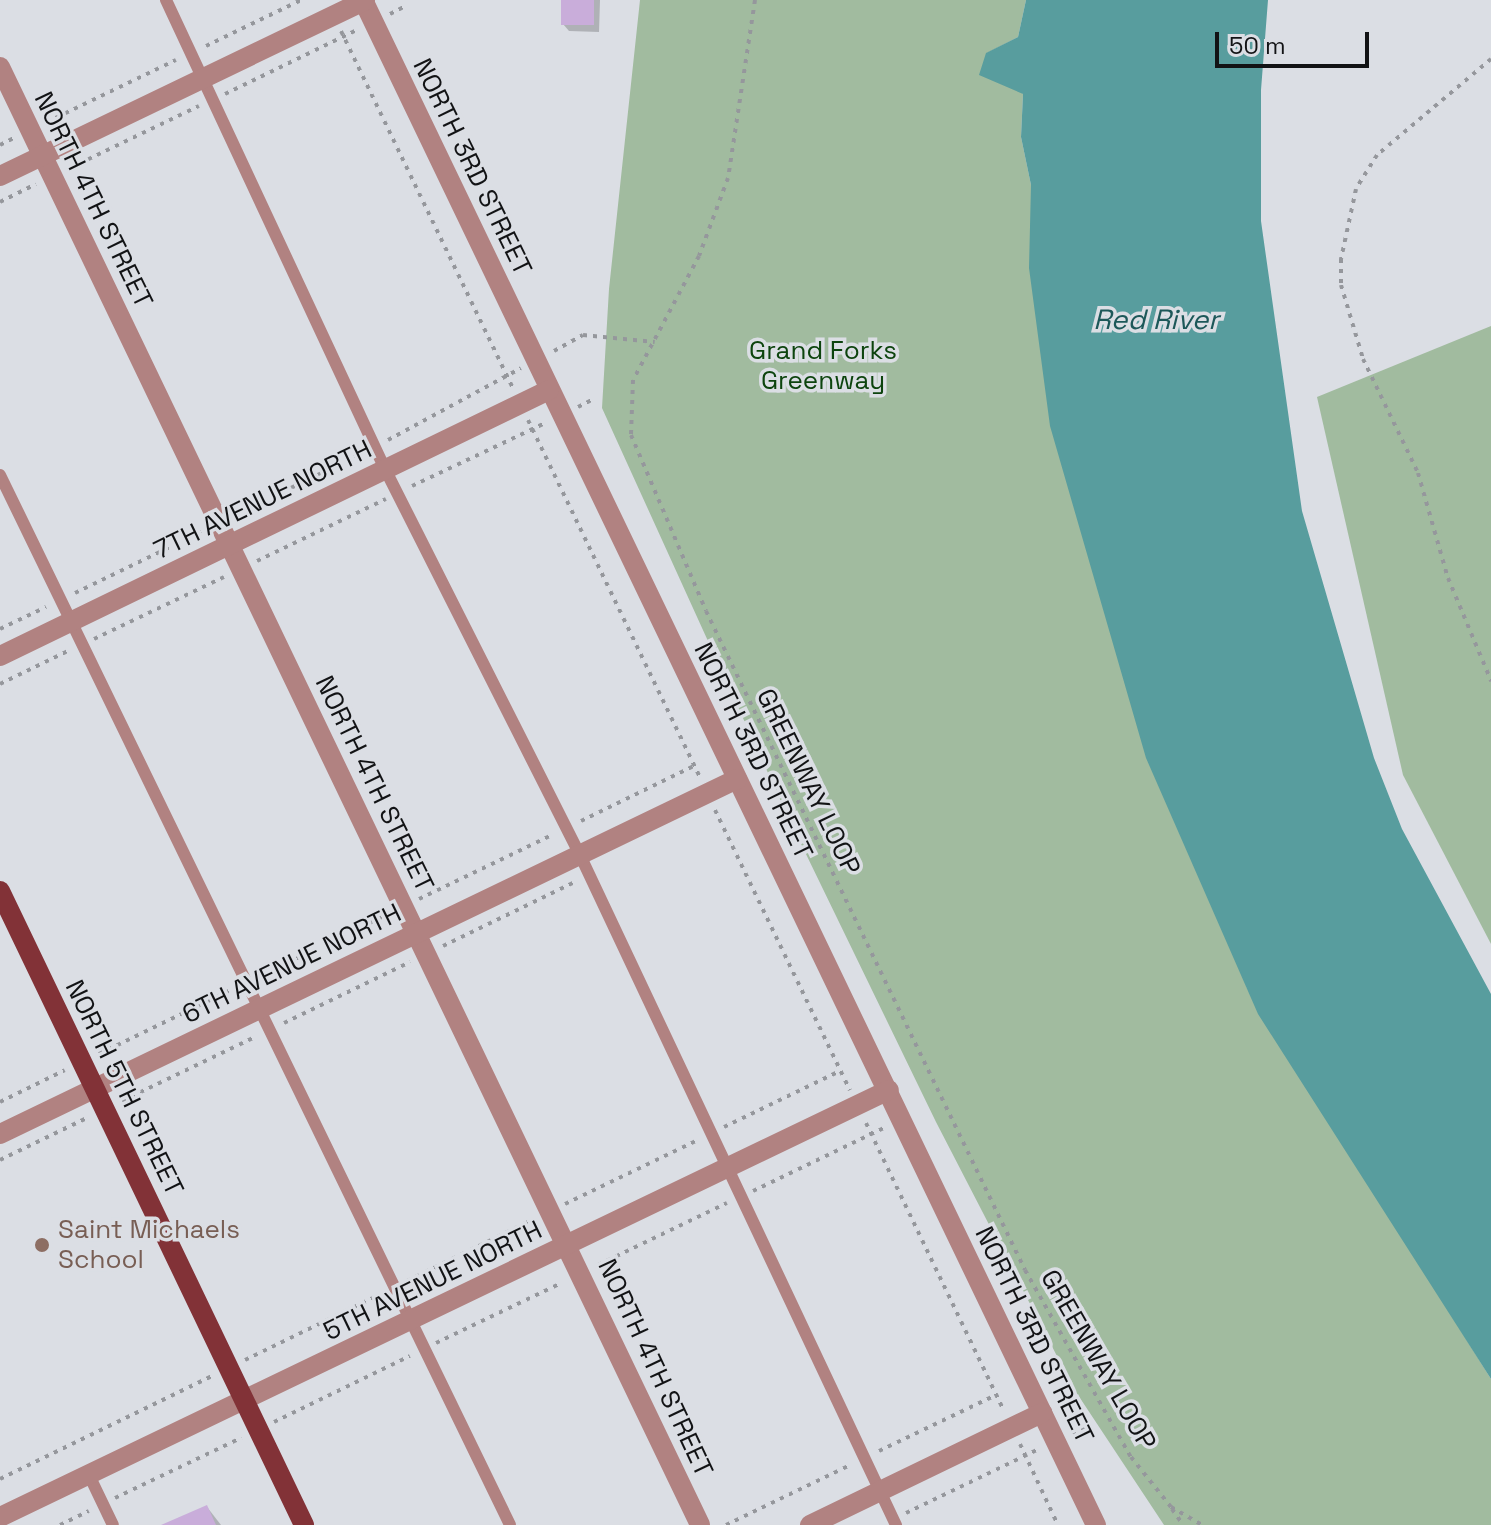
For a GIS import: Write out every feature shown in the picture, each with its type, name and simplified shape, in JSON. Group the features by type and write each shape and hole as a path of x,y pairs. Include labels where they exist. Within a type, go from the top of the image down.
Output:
{"main road":[{"name":"NORTH 5TH STREET","path":"0,891 304,1525"}],"street":[{"path":"0,176 364,0"},
{"name":"NORTH 3RD STREET","path":"364,0 1096,1525"},
{"name":"NORTH 4TH STREET","path":"0,67 700,1525"},
{"name":"7TH AVENUE NORTH","path":"0,656 549,390"},
{"name":"6TH AVENUE NORTH","path":"0,1134 737,779"},
{"name":"5TH AVENUE NORTH","path":"0,1517 889,1090"},
{"path":"810,1525 1042,1413"}],"lane":[{"path":"166,0 385,469 590,875 895,1522"},
{"path":"0,475 510,1525"},
{"path":"89,1475 113,1525"}],"path":[{"path":"0,145 301,0"},
{"name":"GREENWAY LOOP","path":"755,0 728,178 699,256 633,380 631,435 706,611 1025,1270 1131,1457 1171,1507 1202,1525"},
{"path":"334,15 1058,1525"},
{"path":"1491,59 1377,155 1356,189 1341,259 1341,285 1363,359 1418,473 1448,578 1491,681"},
{"path":"0,629 375,447 583,335 655,342"},
{"path":"0,684 594,399"},
{"path":"0,1102 694,766"},
{"path":"702,820 747,799"},
{"path":"0,1160 590,875"},
{"path":"0,1479 840,1071"},
{"path":"60,1525 902,1118"},
{"path":"895,1522 1088,1425"},
{"path":"1171,1507 1183,1525"}],"green space":[{"name":"Grand Forks Greenway","path":"640,0 1026,0 1018,37 987,53 1023,94 1021,137 1031,185 1247,988 1491,1379 1491,1525 1164,1525 1074,1389 936,1122 788,817 602,408 609,289"},
{"path":"1491,326 1491,944 1403,775 1317,397"}],"water":[{"name":"Red River","path":"1026,0 1268,0 1261,90 1261,221 1302,511 1374,758 1402,829 1491,994 1491,1379 1258,1014 1146,758 1050,426 1029,268 1031,185 1021,137 1023,94 979,75 986,53 1018,37"}],"building":[{"path":"561,0 594,0 594,25 561,25"},
{"path":"207,1505 216,1525 161,1525"}],"place":[{"name":"Saint Michaels School","path":"42,1245"}]}
